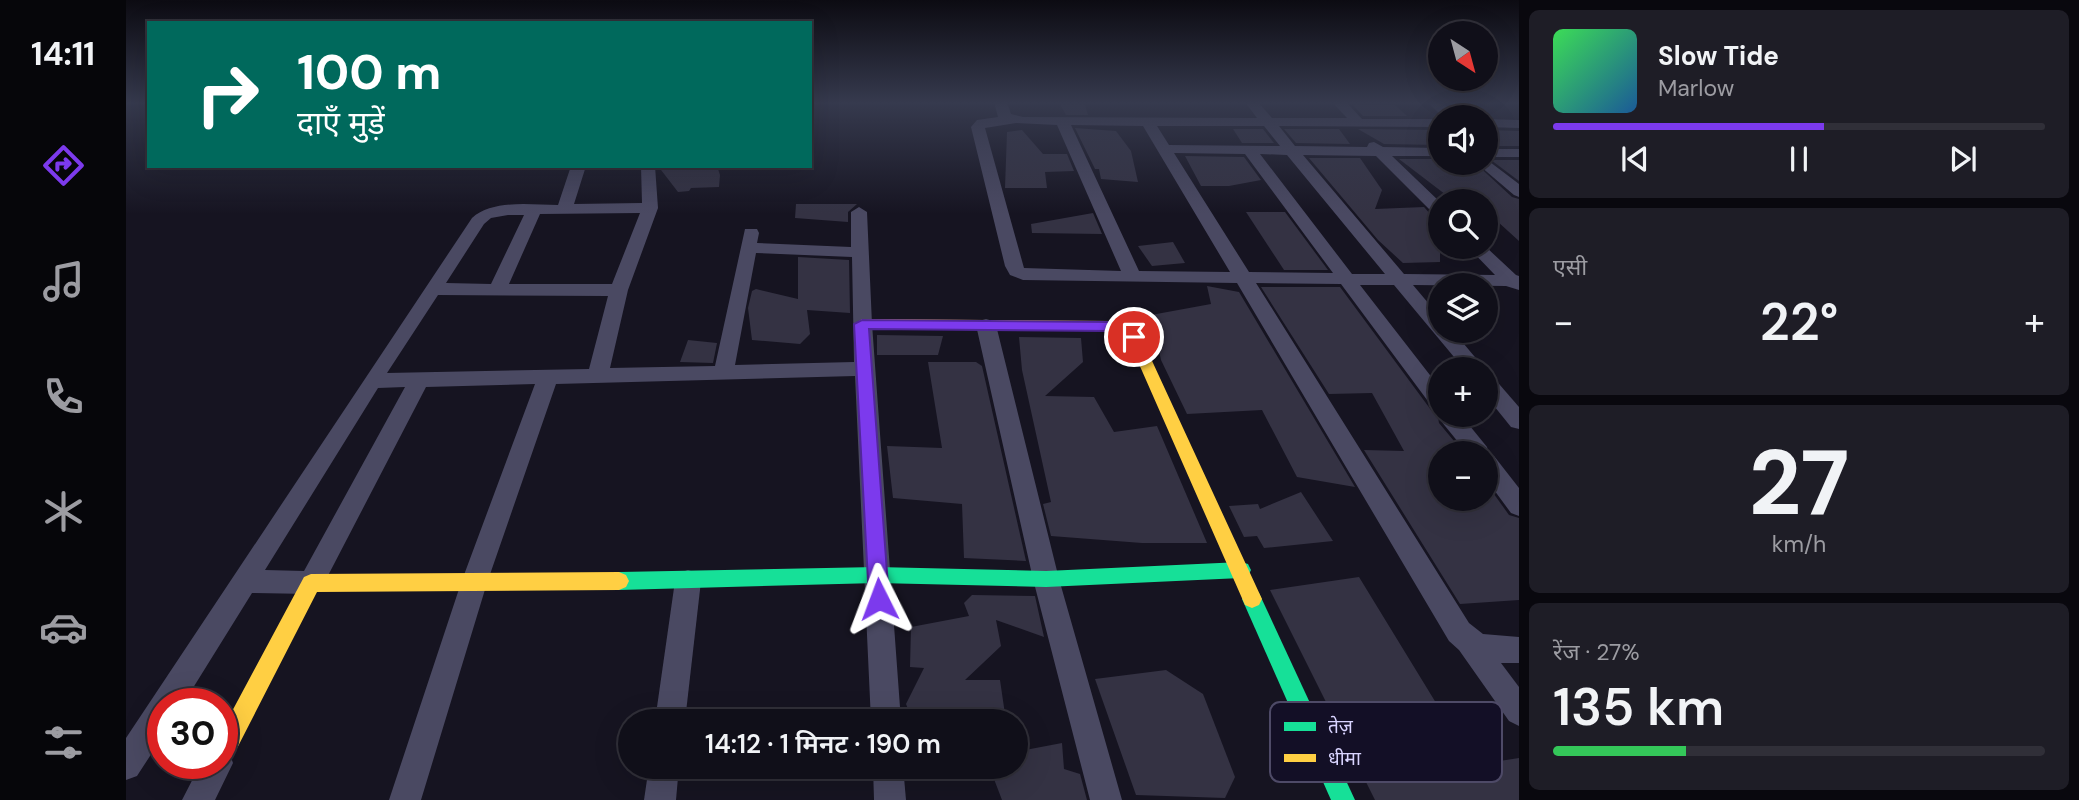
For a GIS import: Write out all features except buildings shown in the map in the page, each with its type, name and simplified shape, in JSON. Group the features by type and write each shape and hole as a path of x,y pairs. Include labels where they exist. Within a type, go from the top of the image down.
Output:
{"street":[{"path":"981,139 1016,271 1035,276 1516,283"},
{"path":"1070,139 1133,277"},
{"path":"1158,139 1447,614 1519,711"},
{"path":"1282,139 1428,315"},
{"path":"1369,139 1428,199"},
{"path":"1164,149 1428,152"},
{"path":"1249,150 1428,387"},
{"path":"1498,153 1519,153"},
{"path":"564,209 578,168"},
{"path":"598,375 619,290 650,208 648,168"},
{"path":"1498,174 1519,192"},
{"path":"177,688 372,381 478,221 486,214 508,210 650,208"},
{"path":"498,289 534,210"},
{"path":"859,212 862,324 885,709"},
{"path":"724,372 749,241 860,252"},
{"path":"1489,259 1516,283"},
{"path":"432,289 619,290"},
{"path":"862,324 1112,327 1127,330 1134,337 1300,702"},
{"path":"986,325 1046,579 1105,800"},
{"path":"1452,343 1465,357"},
{"path":"372,381 865,369"},
{"path":"405,800 474,583 548,377"},
{"path":"238,723 419,380"},
{"path":"1498,396 1519,421"},
{"path":"1458,427 1470,441"},
{"path":"1498,478 1519,506"},
{"path":"247,581 688,581 877,575 1046,579 1241,570"},
{"path":"672,709 688,581"},
{"path":"1471,645 1519,650"},
{"path":"126,765 147,733"},
{"path":"198,800 209,779"},
{"path":"660,800 662,779"},
{"path":"889,779 890,800"},
{"path":"1335,782 1343,800"}],"traffic: fast":[{"path":"619,581 877,575 1046,579 1241,570"},
{"path":"1252,599 1299,702"},
{"path":"1335,782 1343,800"}],"traffic: slow":[{"path":"862,324 1112,326 1127,330 1134,337 1252,599"},
{"path":"238,723 311,583 619,581"}],"route":[{"path":"879,599 862,324 1112,327 1127,330 1134,337"}]}
